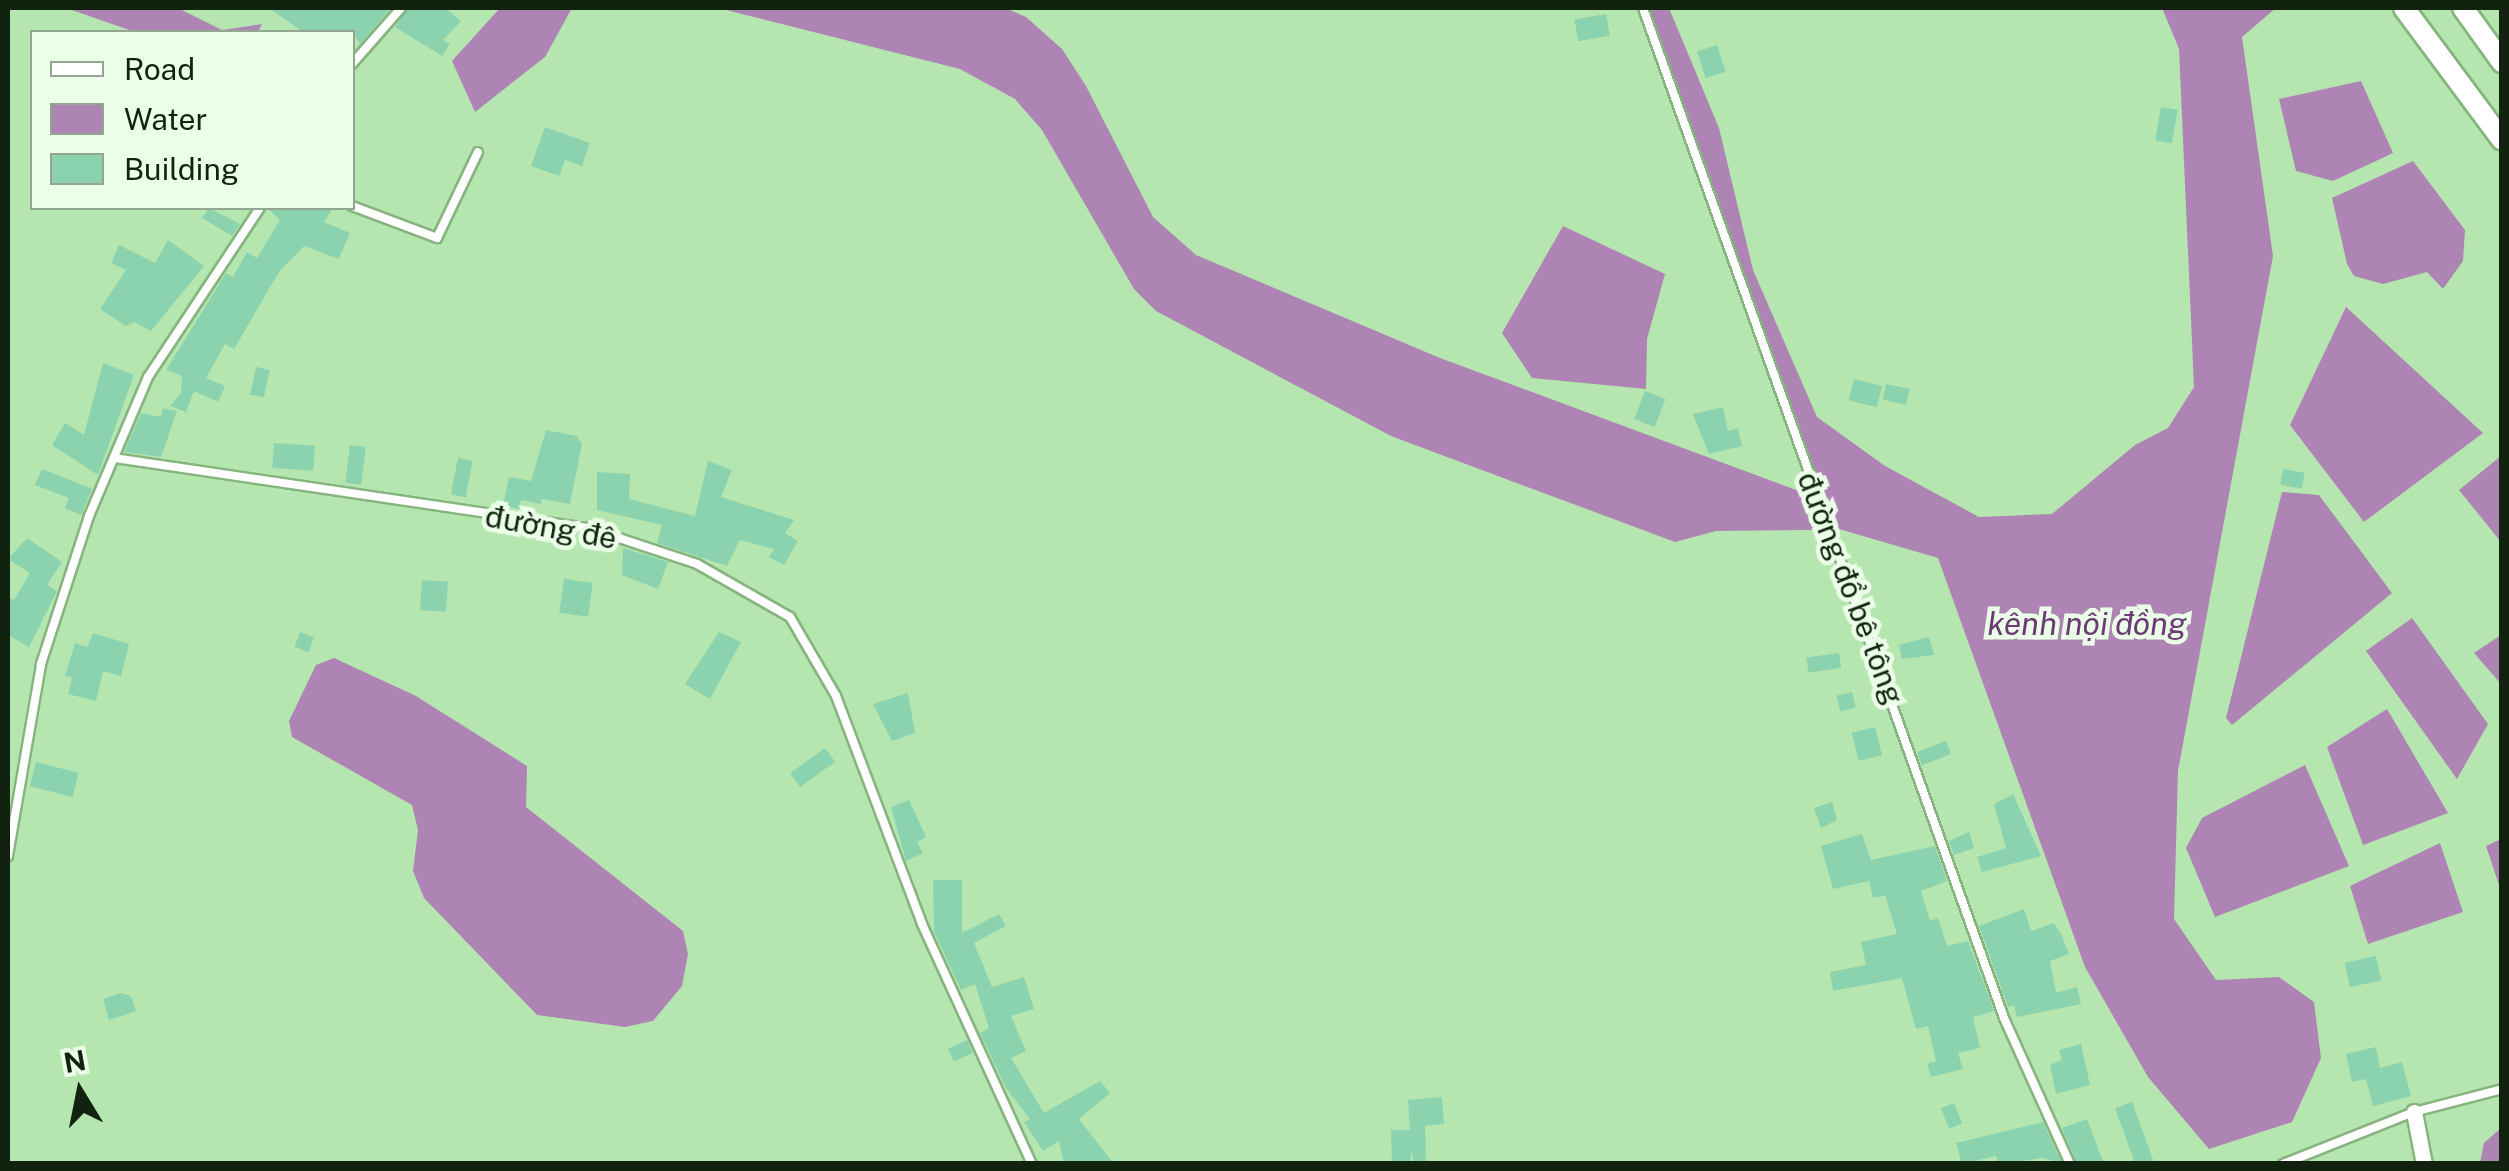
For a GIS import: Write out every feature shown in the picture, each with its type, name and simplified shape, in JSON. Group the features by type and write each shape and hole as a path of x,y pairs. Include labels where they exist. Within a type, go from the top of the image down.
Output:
{"street":[{"path":"2404,8 2502,140"},
{"path":"2463,8 2502,62"},
{"path":"2414,1112 2424,1164"}],"lane":[{"path":"355,61 402,8"},
{"name":"đường đổ bê tông","path":"1643,8 2004,1018 2070,1164"},
{"path":"355,207 437,238 478,152"},
{"path":"8,856 41,664 67,574 114,458 181,319 259,210"},
{"name":"đường đê","path":"114,458 592,529 697,564 790,617 824,671 929,940 1032,1164"},
{"path":"2283,1164 2414,1112 2502,1089"}],"water":[{"path":"66,8 178,8 222,30 129,30"},
{"path":"500,8 572,8 545,57 475,112 452,61"},
{"path":"718,8 1005,8 1026,17 1062,49 1086,86 1153,217 1196,255 1440,358 1799,491 1813,530 1716,531 1675,542 1391,436 1156,311 1134,289 1042,130 1015,99 960,69"},
{"name":"kênh nội đồng","path":"1649,8 1669,8 1719,128 1753,270 1817,417 1885,466 1979,517 2052,514 2135,445 2168,428 2194,387 2179,49 2162,8 2276,8 2242,37 2273,256 2178,771 2174,919 2216,980 2279,977 2314,1002 2321,1058 2292,1122 2209,1149 2148,1077 2085,967 1938,558 1839,529 1813,478"},
{"path":"262,24 259,30 222,30"},
{"path":"2361,81 2393,153 2333,181 2296,171 2279,99"},
{"path":"2413,161 2465,230 2463,261 2443,289 2427,272 2383,284 2354,276 2347,264 2332,198"},
{"path":"1563,226 1665,274 1647,339 1646,389 1532,378 1502,333"},
{"path":"2346,307 2483,433 2364,522 2290,425"},
{"path":"2501,456 2501,542 2459,490"},
{"path":"2282,492 2319,495 2392,593 2232,725 2226,718"},
{"path":"2412,618 2488,724 2457,779 2366,651"},
{"path":"2501,635 2501,684 2474,653"},
{"path":"334,658 416,696 527,766 526,807 683,931 688,954 682,986 653,1021 625,1027 537,1015 424,898 413,871 418,830 412,805 292,737 289,721 316,665"},
{"path":"2387,709 2448,813 2363,845 2327,747"},
{"path":"2305,765 2349,866 2215,917 2186,848 2202,818"},
{"path":"2501,839 2501,891 2486,846"},
{"path":"2440,843 2463,912 2368,944 2350,886"},
{"path":"2501,1128 2501,1163 2480,1163 2484,1143"}],"building":[{"path":"269,8 391,8 360,44 355,30 300,30"},
{"path":"408,8 445,8 461,21 443,40 450,44 442,56 395,27"},
{"path":"1606,14 1610,36 1578,41 1574,20"},
{"path":"1717,45 1726,72 1706,78 1697,51"},
{"path":"2161,107 2178,110 2172,143 2155,140"},
{"path":"545,127 590,143 582,166 565,160 559,176 531,166"},
{"path":"208,210 213,210 240,224 232,236 202,218"},
{"path":"269,210 332,210 324,222 350,233 339,259 304,246 279,272 234,349 225,344 206,378 225,386 218,402 194,391 186,412 170,406 181,393 182,376 166,370 226,273 233,277 247,252 257,258 280,220"},
{"path":"168,240 204,266 151,331 134,322 126,326 100,309 126,270 111,263 119,245 155,263"},
{"path":"103,363 134,375 98,475 52,445 65,423 84,435"},
{"path":"256,367 270,370 264,397 250,394"},
{"path":"1854,379 1882,386 1877,407 1849,400"},
{"path":"1886,384 1909,389 1906,405 1883,400"},
{"path":"1645,391 1666,399 1655,427 1634,419"},
{"path":"1723,407 1728,431 1738,428 1742,446 1709,454 1693,414"},
{"path":"163,408 177,411 161,457 124,452 141,413 161,417"},
{"path":"546,430 577,436 582,444 570,504 542,499 541,504 521,500 519,509 503,506 509,477 531,481"},
{"path":"274,443 315,446 313,471 272,468"},
{"path":"350,445 366,447 361,485 345,483"},
{"path":"458,458 473,461 466,497 451,494"},
{"path":"708,461 732,470 721,497 794,520 785,533 798,541 784,565 769,557 774,549 740,540 727,566 657,543 662,525 597,510 597,472 630,474 629,499 695,516"},
{"path":"42,469 92,489 81,515 65,508 69,498 35,485"},
{"path":"2283,469 2305,473 2302,489 2280,485"},
{"path":"27,538 62,562 47,585 57,591 29,647 8,635 8,596 14,600 30,573 8,559"},
{"path":"623,548 668,562 658,589 622,575"},
{"path":"564,579 593,583 588,617 559,613"},
{"path":"422,580 448,582 446,612 420,610"},
{"path":"300,632 314,637 309,652 295,647"},
{"path":"719,632 741,642 710,699 685,684"},
{"path":"93,633 129,644 121,676 103,671 96,701 68,694 72,678 65,676 75,643 87,647"},
{"path":"1929,637 1934,655 1902,659 1899,645"},
{"path":"1839,653 1841,668 1808,672 1806,658"},
{"path":"1852,692 1856,708 1840,711 1836,696"},
{"path":"908,693 915,733 892,741 873,704"},
{"path":"1875,727 1882,755 1859,761 1852,733"},
{"path":"1946,741 1951,754 1922,765 1917,752"},
{"path":"825,748 835,762 800,787 790,773"},
{"path":"36,762 79,773 73,797 30,786"},
{"path":"2013,794 2041,856 1982,872 1977,857 2006,848 1994,804"},
{"path":"909,800 926,837 917,842 923,853 906,861 891,807"},
{"path":"1832,802 1837,820 1821,828 1814,808"},
{"path":"1969,832 1974,848 1954,855 1949,841"},
{"path":"1862,834 1871,860 1935,846 1947,881 1921,891 1930,921 1938,918 1947,946 1968,941 1994,1011 1973,1017 1980,1048 1958,1053 1963,1069 1931,1077 1927,1064 1936,1061 1928,1026 1916,1029 1902,978 1833,991 1830,972 1866,965 1861,942 1897,934 1885,895 1873,898 1869,881 1833,889 1821,846"},
{"path":"933,880 962,880 962,933 999,914 1006,926 974,943 992,987 1024,977 1034,1009 1011,1016 1026,1051 1011,1058 1044,1113 1100,1081 1110,1093 1079,1119 1114,1164 1064,1164 1059,1141 1043,1151 1024,1122 1030,1119 1006,1088 980,1033 989,1028 975,984 961,990 934,932"},
{"path":"2024,909 2031,931 2054,923 2062,936 2069,954 2050,961 2056,993 2077,987 2081,1004 2017,1017 2014,1005 2008,1007 1979,926"},
{"path":"2376,956 2381,980 2350,987 2345,963"},
{"path":"121,993 131,996 136,1011 109,1020 103,999"},
{"path":"967,1040 973,1053 954,1062 948,1049"},
{"path":"2081,1044 2090,1085 2056,1094 2050,1065 2062,1060 2059,1050"},
{"path":"2376,1047 2380,1068 2402,1062 2411,1096 2373,1106 2366,1079 2352,1082 2346,1054"},
{"path":"1442,1097 1444,1124 1425,1126 1426,1164 1413,1164 1412,1149 1410,1164 1392,1164 1391,1130 1410,1130 1408,1100"},
{"path":"2132,1102 2155,1164 2135,1164 2115,1108"},
{"path":"1954,1103 1962,1123 1949,1129 1941,1108"},
{"path":"2087,1119 2104,1164 2077,1164 2062,1128"},
{"path":"2043,1122 2062,1164 2043,1158 1998,1164 1996,1156 1962,1164 1956,1143"}]}
